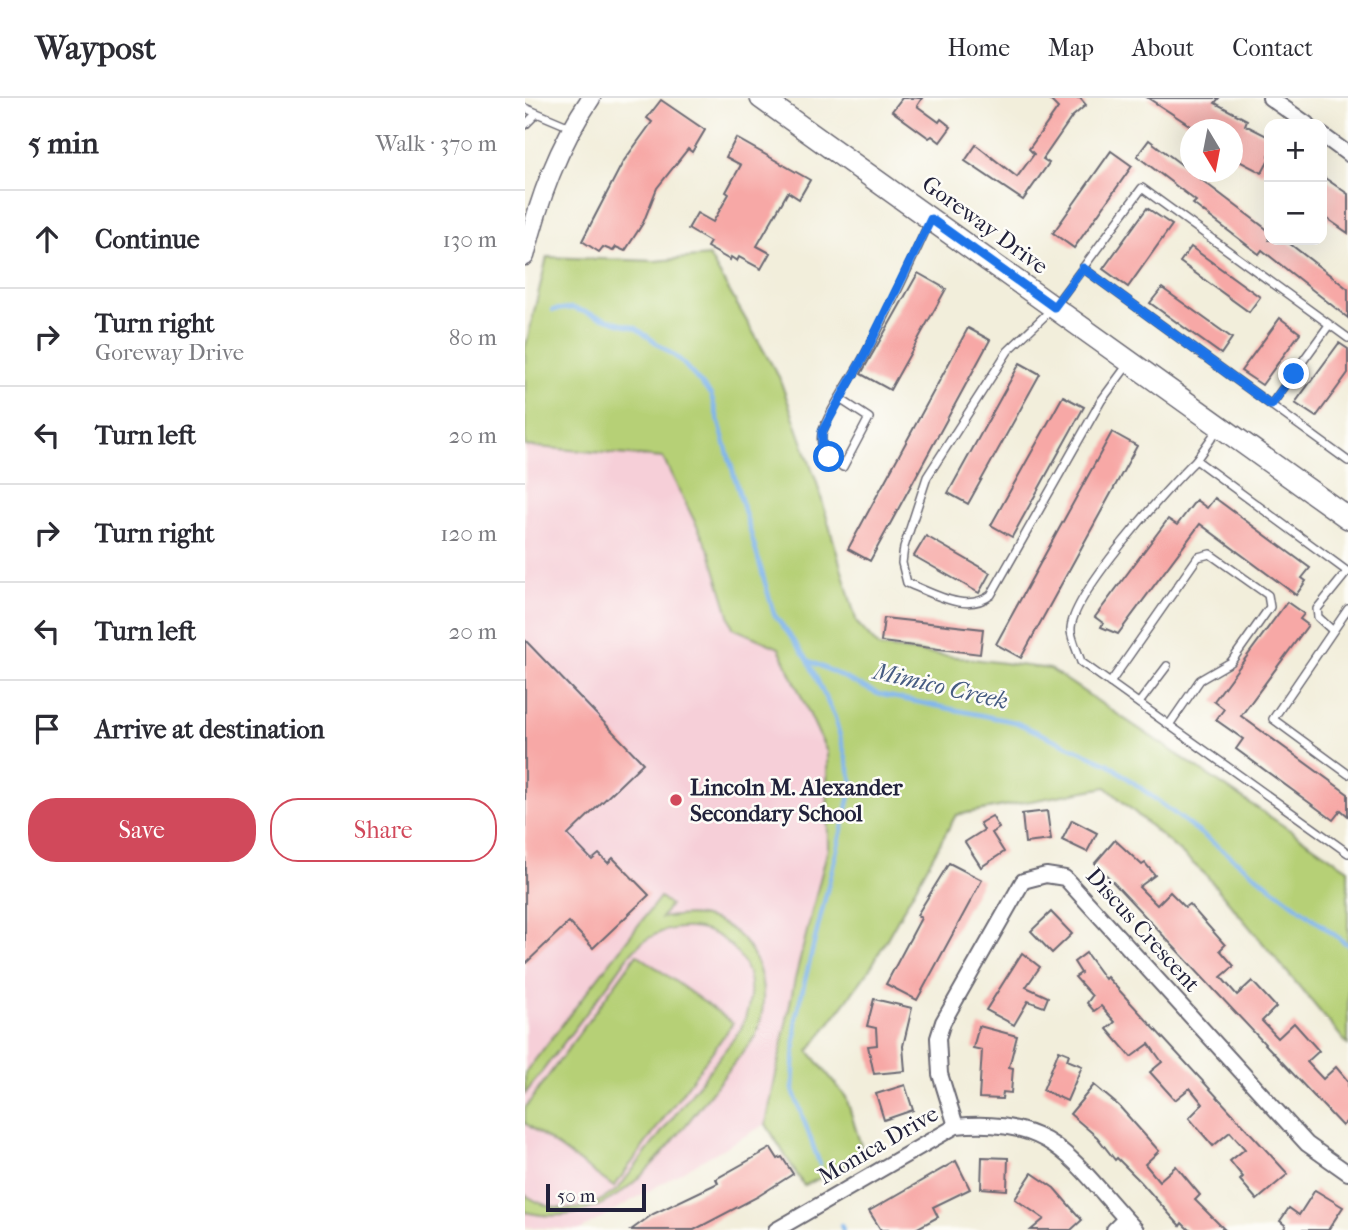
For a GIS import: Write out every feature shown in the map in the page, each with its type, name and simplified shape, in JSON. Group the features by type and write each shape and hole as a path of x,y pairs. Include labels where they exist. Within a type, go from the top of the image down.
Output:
{"main road":[{"name":"Goreway Drive","path":"761,98 1348,518"}],"street":[{"path":"525,253 544,192 571,128 591,98"},
{"path":"1270,98 1300,119"},
{"path":"1327,139 1348,154"},
{"name":"Discus Crescent","path":"956,1126 937,1057 943,1022 1023,881 1046,875 1065,878 1307,1144 1348,1173"},
{"name":"Monica Drive","path":"776,1230 956,1126 988,1123 1039,1134 1062,1149 1136,1230"},
{"path":"1114,1230 1125,1219"}],"lane":[{"path":"525,108 571,128"},
{"path":"525,125 536,114"},
{"path":"1129,362 1101,401 991,595 981,603 952,601 907,583 902,563 904,547 927,477 1009,351 1054,307 1142,188 1348,338"},
{"path":"841,399 869,418 843,467 829,457 822,446 822,432 931,219"},
{"path":"1083,268 1348,461"},
{"path":"1271,405 1329,325"},
{"path":"1220,425 1196,460 1167,487 1077,604 1070,630 1081,662 1348,853"},
{"path":"1196,460 1348,572 1317,609 1318,617 1332,630"},
{"path":"1110,682 1198,557 1210,554 1268,595 1270,607 1231,662 1200,680 1169,725"},
{"path":"1348,609 1273,719 1348,774"},
{"path":"1139,703 1167,666"}],"shaded area":[{"name":"Lincoln M. Alexander Secondary School","path":"525,447 663,458 710,552 733,628 779,648 827,752 828,848 795,979 766,1124 580,1230 525,1227"}],"green space":[{"path":"709,256 779,377 817,483 857,623 879,647 1050,669 1348,869 1348,1045 1206,875 1106,787 956,815 870,969 809,1051 846,1097 864,1156 804,1186 766,1124 795,979 828,848 827,752 779,648 733,628 710,552 663,458 525,446 525,349 547,257 655,261"},
{"path":"660,897 670,905 661,918 694,915 719,922 735,932 747,946 762,980 761,1018 755,1037 667,1148 634,1182 616,1196 575,1214 551,1216 525,1212 525,1195 549,1206 572,1209 595,1203 618,1189 741,1029 750,1000 750,981 738,954 729,944 708,932 696,928 671,929 647,939 631,953 525,1094 525,1073"},
{"path":"637,954 733,1023 614,1187 525,1123 525,1108"}],"building":[{"path":"902,98 922,98 917,106 951,127 940,142 932,136 929,138 892,111"},
{"path":"1048,98 1080,98 1086,105 1072,117 1043,159 1049,163 1023,200 965,161 976,145 1017,177 1034,154 1029,149 1058,108"},
{"path":"1148,98 1219,98 1215,103 1247,120 1245,125 1264,134 1262,173 1243,163 1243,119 1180,119"},
{"path":"661,100 705,130 692,152 688,149 657,188 643,223 625,251 616,247 613,251 603,247 599,252 582,241 623,162 652,122 647,118"},
{"path":"736,138 810,180 799,199 788,192 757,246 770,253 761,269 739,257 737,261 731,257 730,260 707,247 710,242 688,229 697,213 713,222 729,194 726,192 741,165 726,157"},
{"path":"1149,140 1180,164 1180,182 1204,182 1264,227 1264,245 1291,245 1348,289 1348,318 1262,250 1259,254 1193,204 1196,201 1137,156"},
{"path":"1111,151 1132,166 1074,248 1053,233"},
{"path":"1327,179 1348,194 1348,233 1327,218"},
{"path":"1147,208 1172,225 1128,287 1103,269"},
{"path":"1191,247 1260,297 1249,312 1180,262"},
{"path":"918,273 946,289 890,390 861,374"},
{"path":"1162,288 1232,338 1221,354 1150,303"},
{"path":"1280,318 1300,333 1262,385 1241,371"},
{"path":"968,328 990,340 870,561 848,549"},
{"path":"1339,343 1348,349 1348,373 1316,417 1295,403"},
{"path":"1020,363 1040,374 968,504 948,493"},
{"path":"1063,396 1084,407 1012,537 991,525"},
{"path":"1112,432 1137,446 1021,658 996,644"},
{"path":"1215,498 1310,568 1302,578 1306,581 1296,595 1200,524 1118,634 1101,627 1103,623 1095,617 1168,519 1177,525 1196,500 1207,508"},
{"path":"926,536 990,573 979,593 914,556"},
{"path":"1287,602 1304,614 1300,619 1308,625 1241,716 1348,794 1348,816 1341,810 1333,820 1236,749 1243,739 1216,720 1224,709 1214,701"},
{"path":"884,618 983,629 980,654 881,642"},
{"path":"525,640 643,763 568,835 592,860 599,854 608,863 613,858 649,895 593,948 569,922 525,964"},
{"path":"1047,811 1051,840 1025,843 1022,814"},
{"path":"992,816 999,828 992,833 1004,852 981,867 965,842 984,830 980,823"},
{"path":"1072,820 1097,833 1087,852 1062,840"},
{"path":"1115,840 1142,865 1145,863 1155,875 1139,887 1157,905 1170,892 1185,907 1189,904 1225,945 1220,950 1234,966 1221,977 1237,995 1252,981 1276,1007 1262,1021 1278,1038 1294,1023 1319,1051 1307,1062 1323,1079 1336,1067 1348,1081 1348,1120 1342,1126 1095,863"},
{"path":"949,863 982,880 917,1000 886,984 921,918 917,915"},
{"path":"1051,912 1072,934 1052,953 1031,931"},
{"path":"1022,953 1040,967 1026,987 1048,997 1044,1007 1028,1001 1014,1025 986,1010"},
{"path":"1086,953 1105,979 1107,977 1288,1174 1257,1200 1240,1180 1243,1177 1230,1161 1245,1149 1230,1132 1213,1146 1189,1118 1203,1104 1190,1088 1175,1100 1150,1072 1162,1062 1149,1044 1131,1057 1107,1029 1115,1022 1101,1006 1094,1011 1087,1003 1092,996 1075,977 1081,973 1074,962"},
{"path":"874,999 912,1008 903,1046 905,1071 874,1074 868,1046 877,1045 876,1028 867,1026"},
{"path":"979,1026 1017,1036 1009,1067 1013,1068 1011,1093 1003,1092 1002,1099 979,1098 982,1050 973,1048"},
{"path":"1059,1050 1069,1054 1067,1060 1082,1066 1067,1101 1043,1090"},
{"path":"905,1085 913,1110 884,1120 876,1094"},
{"path":"1094,1085 1119,1106 1159,1151 1145,1164 1159,1181 1176,1166 1200,1195 1195,1200 1225,1230 1189,1230 1182,1223 1180,1226 1140,1181 1117,1158 1115,1160 1097,1137 1070,1114"},
{"path":"771,1148 778,1159 782,1157 793,1174 757,1197 694,1230 631,1230 653,1214 718,1183 716,1179"},
{"path":"982,1157 1008,1158 1007,1190 981,1188"},
{"path":"956,1161 970,1189 933,1207 938,1217 914,1230 881,1230 869,1211"},
{"path":"1032,1173 1054,1188 1082,1220 1071,1230 1031,1230 1044,1219 1015,1199"},
{"path":"1315,1190 1343,1207 1328,1230 1283,1230 1286,1226 1280,1221 1289,1208 1299,1215"}],"waterway":[{"name":"Mimico Creek","path":"553,310 572,308 636,328 680,360 711,395 774,614 808,660 878,694 1015,722 1109,764 1348,945"},
{"path":"808,660 835,718 853,784 796,1017 793,1090 820,1165"},
{"path":"841,1225 843,1230"}],"place":[{"name":"Lincoln M. Alexander Secondary School","path":"676,800"}],"route":[{"path":"829,457 822,446 822,432 864,356 931,219 1054,307 1083,268 1271,405 1294,374"}]}
